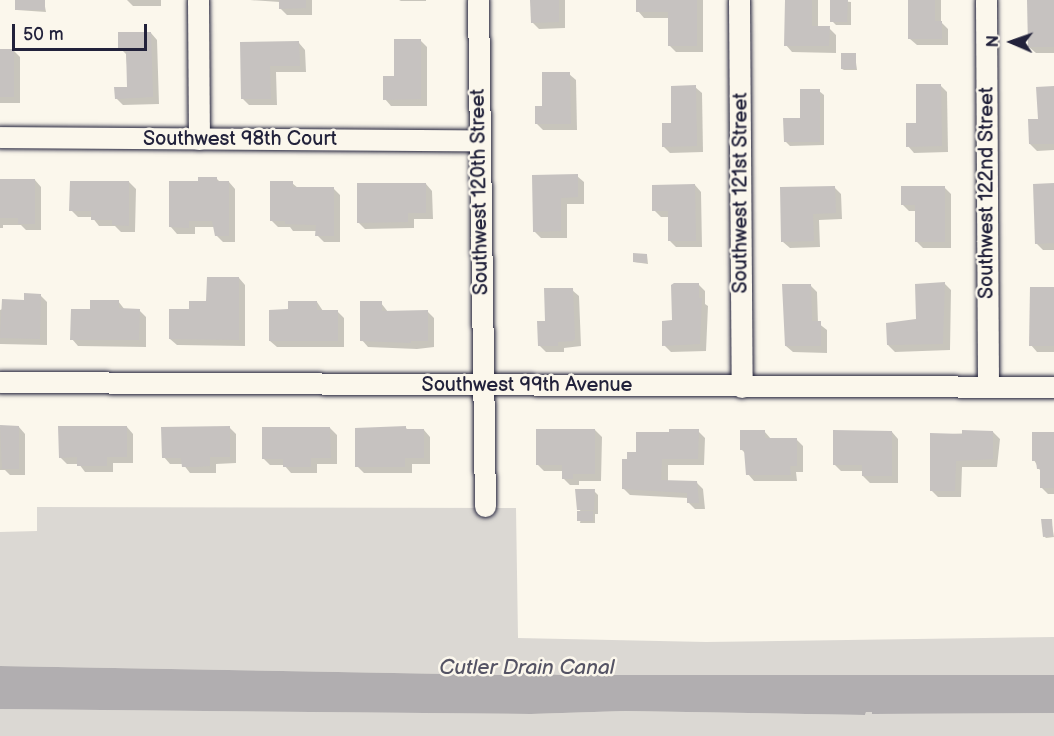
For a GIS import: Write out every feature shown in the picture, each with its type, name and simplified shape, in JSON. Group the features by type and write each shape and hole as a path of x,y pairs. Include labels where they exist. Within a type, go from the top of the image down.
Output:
{"street":[{"path":"198,0 200,139"},
{"name":"Southwest 120th Street","path":"478,0 485,506"},
{"name":"Southwest 121st Street","path":"739,0 742,387"},
{"name":"Southwest 122nd Street","path":"986,0 988,387"},
{"name":"Southwest 98th Court","path":"0,137 479,140"},
{"name":"Southwest 99th Avenue","path":"0,382 1054,387"}],"shaded area":[{"path":"37,507 516,508 518,638 706,642 1054,637 1054,675 562,675 515,672 505,675 0,666 0,532 37,531"},
{"path":"0,666 505,675 515,672 562,675 1054,675 1054,713 872,714 872,712 866,712 865,715 625,711 531,714 0,709"},
{"path":"0,709 531,714 625,711 865,715 866,712 873,714 1054,713 1054,736 0,736"}],"building":[{"path":"15,0 45,0 45,10 15,10"},
{"path":"279,0 306,0 306,8 279,9"},
{"path":"530,0 559,0 559,22 531,23"},
{"path":"636,0 697,0 697,46 668,46 668,12 636,12"},
{"path":"785,0 812,0 812,26 830,26 829,46 784,46"},
{"path":"830,0 848,0 847,22 830,22"},
{"path":"908,0 935,0 935,21 942,21 942,39 908,39"},
{"path":"1027,0 1054,0 1054,47 1028,47"},
{"path":"118,32 151,32 153,97 115,99 114,87 127,87 126,48 118,48"},
{"path":"394,39 421,39 421,99 383,100 383,76 394,76"},
{"path":"299,41 300,66 270,66 271,99 241,99 240,42"},
{"path":"0,49 14,49 14,97 0,97"},
{"path":"841,53 856,53 856,69 841,69"},
{"path":"542,72 570,72 571,124 535,124 535,106 542,106"},
{"path":"916,84 941,84 942,146 906,147 906,123 916,123"},
{"path":"696,85 697,146 662,147 662,123 671,123 671,86"},
{"path":"1054,86 1054,144 1029,144 1028,119 1038,119 1036,87"},
{"path":"800,89 820,89 820,142 784,142 783,118 800,118"},
{"path":"578,174 578,197 561,198 561,231 533,232 532,175"},
{"path":"198,177 217,177 217,181 229,181 229,236 215,236 212,221 189,221 189,228 169,227 169,181 198,181"},
{"path":"0,179 35,179 35,224 18,224 18,218 0,218"},
{"path":"70,181 129,181 129,226 112,225 112,220 91,220 91,211 69,211"},
{"path":"270,181 293,181 293,187 334,187 334,236 315,236 316,225 270,221"},
{"path":"357,183 426,183 426,213 408,213 408,222 357,223"},
{"path":"1054,183 1054,243 1035,244 1033,184"},
{"path":"695,184 696,241 668,241 668,211 652,211 652,185"},
{"path":"835,186 836,213 813,214 814,241 781,242 780,187"},
{"path":"901,186 945,186 945,242 915,242 915,205 901,205"},
{"path":"633,253 647,254 647,263 633,262"},
{"path":"207,277 239,277 239,340 169,339 169,309 189,309 189,301 206,301"},
{"path":"945,282 943,344 887,345 886,323 916,319 915,284"},
{"path":"699,283 699,298 702,298 700,344 662,346 662,321 672,320 671,285"},
{"path":"782,284 811,284 812,321 821,321 821,346 785,346"},
{"path":"1030,287 1054,287 1054,346 1029,346"},
{"path":"544,288 573,288 575,339 573,341 558,342 558,346 538,346 537,321 545,321"},
{"path":"24,293 41,294 40,339 0,338 2,299 24,300"},
{"path":"90,300 119,300 119,308 140,309 139,340 70,340 71,309 90,309"},
{"path":"288,301 317,301 317,310 338,310 338,341 269,341 269,310 288,309"},
{"path":"360,301 382,301 382,311 428,310 428,341 411,341 411,343 360,341"},
{"path":"0,425 19,426 19,469 2,469"},
{"path":"58,426 127,426 127,457 107,457 107,466 77,466 77,457 59,458"},
{"path":"230,426 230,457 210,457 210,466 196,467 182,467 181,458 162,458 161,427"},
{"path":"406,426 406,429 424,429 424,458 405,458 405,467 355,467 355,428"},
{"path":"262,427 330,427 331,458 311,458 311,467 283,467 283,459 262,459"},
{"path":"536,429 595,429 595,474 573,474 573,479 562,479 562,465 536,465"},
{"path":"669,429 699,429 698,459 662,459 661,480 697,481 699,503 687,503 687,493 622,489 622,459 627,459 627,452 636,452 636,432 669,432"},
{"path":"740,430 765,430 765,438 797,438 797,466 790,466 791,475 746,475 744,450 740,450"},
{"path":"833,430 892,431 892,476 862,476 862,465 833,465"},
{"path":"962,430 993,431 993,459 956,461 955,491 930,491 930,433 962,434"},
{"path":"1032,432 1054,432 1054,488 1040,488 1040,469 1037,469 1036,461 1032,461"},
{"path":"575,489 595,489 594,510 577,510"},
{"path":"577,511 593,511 593,521 577,521"},
{"path":"1041,519 1052,519 1053,536 1043,537"}],"water label":[{"name":"Cutler Drain Canal","path":"527,668"}]}
